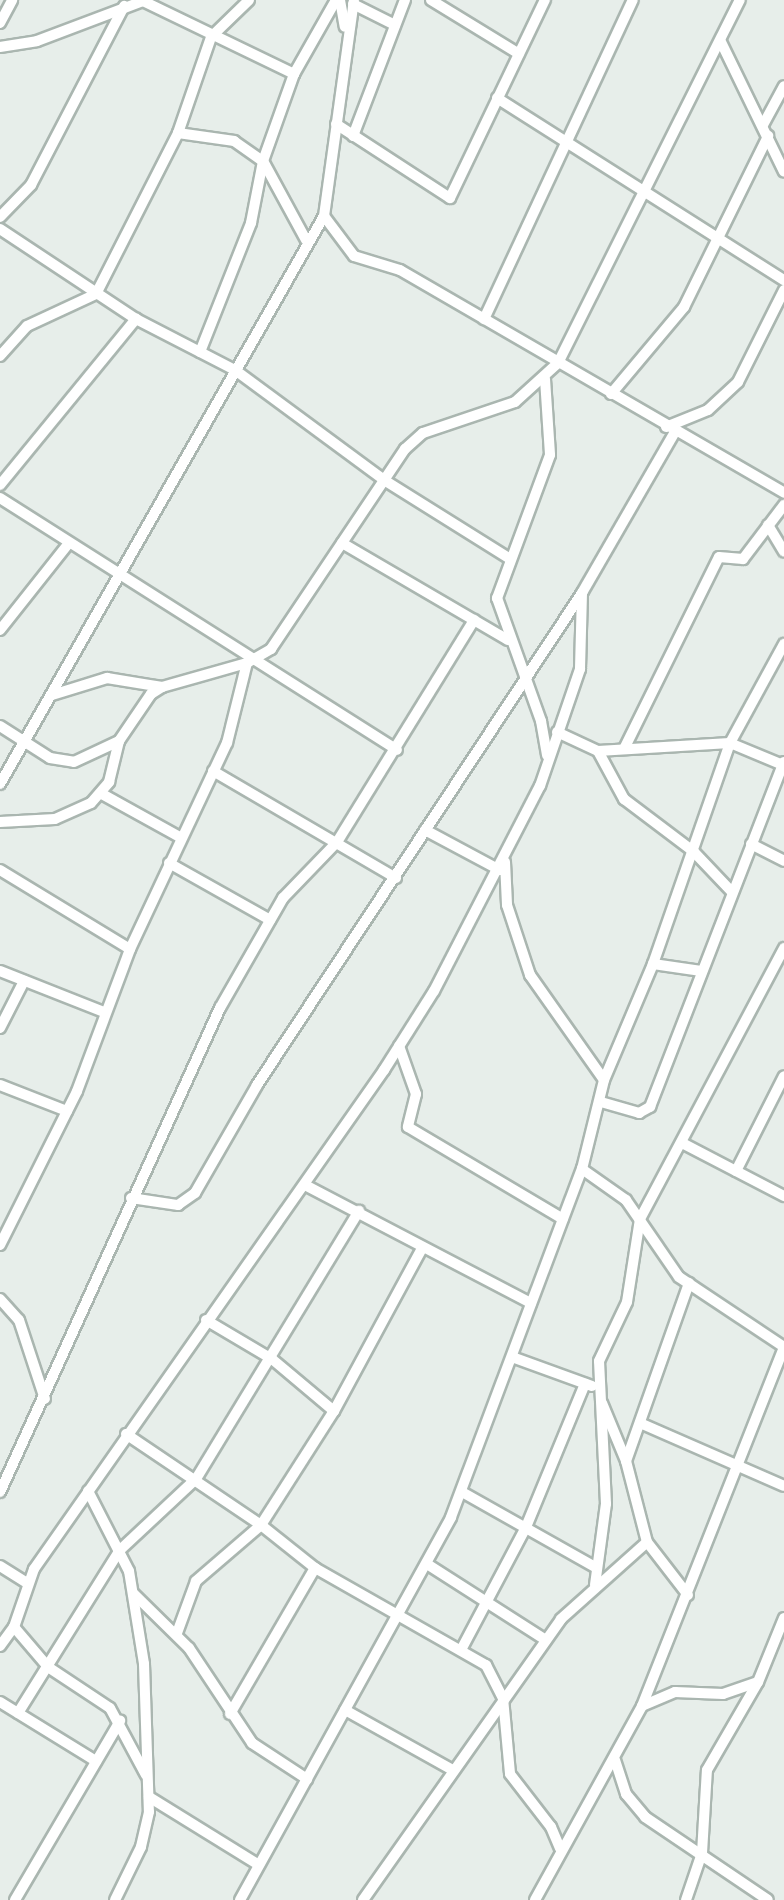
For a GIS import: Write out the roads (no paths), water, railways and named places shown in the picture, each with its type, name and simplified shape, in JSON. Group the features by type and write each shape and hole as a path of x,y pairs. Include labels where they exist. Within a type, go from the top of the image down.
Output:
{"street":[{"path":"0,23 12,0"},
{"path":"0,356 5,341 41,317 96,294 178,133 211,37 248,0"},
{"path":"338,0 346,30"},
{"path":"200,352 251,223 263,161 294,75 338,0"},
{"path":"353,136 405,0"},
{"path":"431,0 519,54"},
{"path":"336,124 450,198 545,0"},
{"path":"484,319 537,198 569,143 633,0"},
{"path":"52,695 107,678 162,687 250,662 277,642 384,480 423,433 515,402 545,379 558,363 740,0"},
{"path":"0,217 31,185 126,2"},
{"path":"0,47 37,41 126,2 152,3 211,37 294,75"},
{"path":"0,784 120,577 306,240 324,216 346,30 353,2 396,25"},
{"path":"721,42 784,172"},
{"path":"763,125 784,86"},
{"path":"497,98 784,280"},
{"path":"178,133 234,141 263,161 306,240"},
{"path":"611,394 673,324 715,235 768,136"},
{"path":"324,216 354,256 400,270 784,494"},
{"path":"0,229 136,319 235,370 384,480 509,558"},
{"path":"131,1198 178,1205 195,1193 257,1085 582,593 670,429 708,410 738,382 784,290"},
{"path":"0,485 136,319"},
{"path":"545,379 550,455 509,558 497,598 508,640 525,680 548,758"},
{"path":"0,499 250,662 397,750"},
{"path":"624,749 719,557 743,559 784,505"},
{"path":"768,525 784,552"},
{"path":"0,630 69,543"},
{"path":"342,543 508,640"},
{"path":"0,1646 14,1627 26,1582 126,1434 305,1185 399,1046 503,865 548,758 579,669 582,593"},
{"path":"0,1492 45,1399 131,1198 220,1008 270,920 298,879 337,842 397,750 474,620"},
{"path":"240,1900 428,1564 462,1492 582,1169 601,1102 604,1080 653,964 730,743 784,644"},
{"path":"0,1245 67,1111 130,949 180,837 230,735 250,662"},
{"path":"0,822 63,816 102,793 119,741 162,687"},
{"path":"0,726 60,762 74,762 119,741"},
{"path":"557,733 598,751 730,743 783,764 730,891 650,1107 639,1113 601,1102"},
{"path":"598,751 624,799 694,852 730,891"},
{"path":"213,771 396,878"},
{"path":"102,793 180,837"},
{"path":"425,830 503,865"},
{"path":"751,844 784,860"},
{"path":"169,863 270,920"},
{"path":"503,865 507,905 530,975 604,1080"},
{"path":"0,870 130,949"},
{"path":"595,1585 606,1504 599,1393 603,1347 627,1302 640,1219 684,1144 783,953"},
{"path":"653,964 701,971"},
{"path":"0,971 104,1012"},
{"path":"0,1028 24,981"},
{"path":"399,1046 416,1094 408,1127 563,1219"},
{"path":"736,1171 784,1076"},
{"path":"0,1085 67,1111"},
{"path":"684,1144 784,1196"},
{"path":"535,1900 548,1883 560,1848 615,1760 642,1706 784,1347 689,1283 654,1247 640,1219 626,1200 582,1169"},
{"path":"305,1185 531,1303"},
{"path":"18,1713 120,1550 196,1479 272,1359 359,1211"},
{"path":"177,1633 196,1581 261,1525 334,1412 422,1248"},
{"path":"626,1461 689,1283"},
{"path":"0,1299 19,1320 45,1399"},
{"path":"206,1320 272,1359 334,1412"},
{"path":"512,1357 585,1384 599,1393 626,1461 647,1542 688,1595"},
{"path":"461,1650 526,1527 585,1384"},
{"path":"640,1423 737,1468 784,1486"},
{"path":"126,1434 261,1525 315,1568 461,1650 495,1675 503,1698 510,1774 551,1827 560,1848"},
{"path":"88,1491 120,1550 134,1594 144,1664 149,1797 141,1847 116,1900"},
{"path":"462,1492 597,1568"},
{"path":"363,1900 546,1640 595,1585 647,1542"},
{"path":"428,1564 546,1640"},
{"path":"0,1566 26,1582"},
{"path":"230,1714 315,1568"},
{"path":"134,1594 177,1633 252,1743 307,1779"},
{"path":"686,1900 702,1853 708,1770 758,1682 784,1618"},
{"path":"14,1627 48,1667 100,1700 120,1721 149,1780"},
{"path":"642,1706 675,1692 723,1693 758,1682"},
{"path":"0,1702 96,1761"},
{"path":"345,1710 453,1770"},
{"path":"15,1900 120,1721"},
{"path":"615,1760 633,1806 768,1900"},
{"path":"149,1797 259,1865"},
{"path":"548,1883 549,1900"}]}
